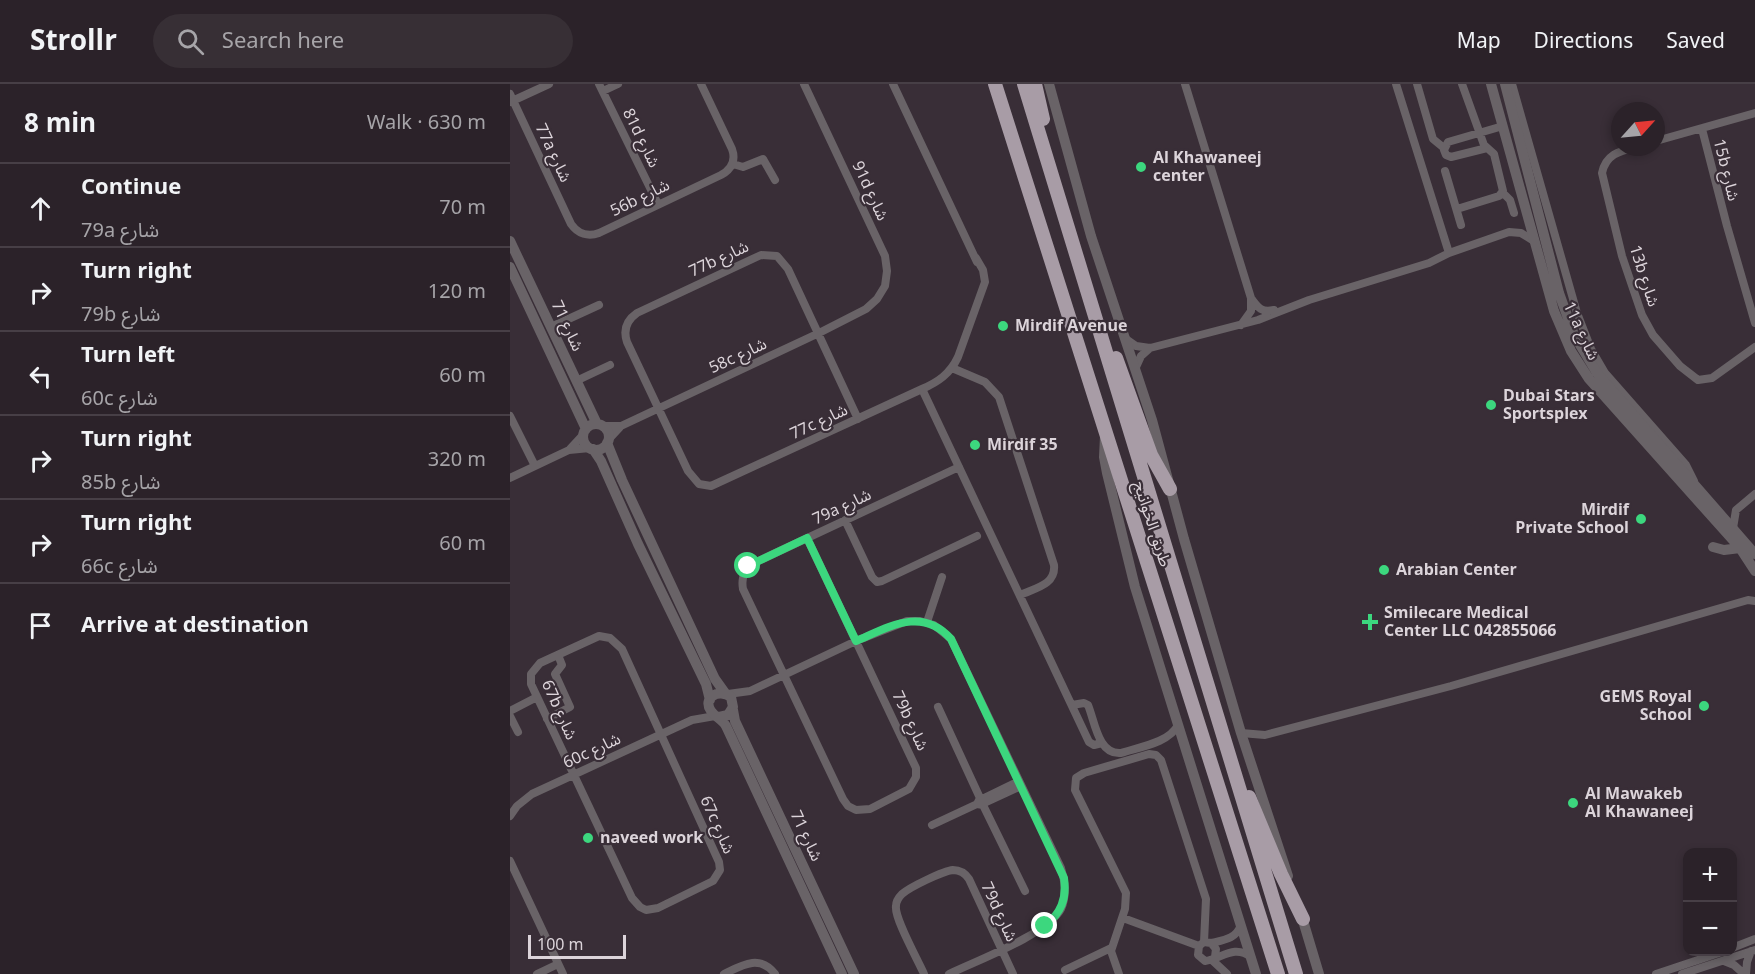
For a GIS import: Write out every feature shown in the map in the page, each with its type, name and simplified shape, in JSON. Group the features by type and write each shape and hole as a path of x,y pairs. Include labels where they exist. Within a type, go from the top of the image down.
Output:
{"highway":[{"path":"987,84 1016,154"},
{"name":"طريق الخوانيج","path":"995,84 1278,974"},
{"name":"طريق الخوانيج","path":"1024,84 1296,974"},
{"path":"1035,84 1056,188"},
{"path":"1102,337 1121,368 1151,455 1170,489"},
{"path":"1239,787 1253,803 1281,874 1303,919"}],"street":[{"path":"511,99 549,84"},
{"path":"601,88 618,84"},
{"path":"701,84 732,149 733,164 743,167 763,159 775,180"},
{"name":"91d شارع","path":"804,84 885,256 887,271 885,286 877,299 866,309"},
{"name":"77c شارع","path":"658,408 691,477 705,486 716,485 922,389 942,378 952,368 981,294 981,275 893,84"},
{"path":"1049,84 1091,236 1152,420 1241,733 1319,974"},
{"path":"1185,84 1251,298 1262,310 1283,310"},
{"path":"1396,84 1449,253"},
{"path":"1417,84 1433,139 1444,148 1446,155 1451,158 1487,148"},
{"path":"1462,84 1479,133 1487,148 1494,154 1503,193 1510,200 1514,213"},
{"name":"11a شارع","path":"1491,84 1557,318 1571,351 1582,370 1750,550"},
{"path":"1496,84 1523,184 1533,190"},
{"name":"11a شارع","path":"1509,87 1566,317 1588,361 1606,385 1733,528 1750,550 1755,571"},
{"name":"11a شارع","path":"1509,87 1577,313 1591,349 1611,381 1686,465 1695,485"},
{"name":"81d شارع","path":"601,88 658,204"},
{"name":"77a شارع","path":"511,99 572,224"},
{"path":"1665,139 1755,113"},
{"path":"1444,148 1448,142 1503,126"},
{"name":"15b شارع","path":"1702,129 1755,322"},
{"name":"13b شارع","path":"1613,156 1606,162 1602,172 1603,178 1622,256 1642,315 1653,334 1680,366 1698,380 1706,381 1712,378 1755,347"},
{"name":"56b شارع","path":"572,224 584,234 594,234 722,175 733,164"},
{"path":"1445,171 1461,225"},
{"path":"1457,210 1503,193"},
{"path":"1526,210 1534,214 1539,235 1549,253"},
{"path":"1124,338 1136,346 1150,348 1241,325 1309,300 1422,266 1449,253 1509,232 1525,234 1535,242"},
{"name":"شارع 71","path":"510,241 576,381 600,425"},
{"name":"77b شارع","path":"658,408 627,342 625,331 629,320 655,304 760,255 772,254 786,264 858,419"},
{"name":"شارع 71","path":"510,267 585,432"},
{"path":"1241,325 1251,311 1251,298"},
{"path":"551,327 599,305"},
{"name":"58c شارع","path":"608,442 621,426 866,309"},
{"path":"1136,367 1141,357 1150,348"},
{"path":"576,381 610,365"},
{"path":"952,368 973,376 993,388 1004,408 1054,565 1054,576 1047,584 1020,595"},
{"path":"922,389 1090,743 1096,745 1101,742"},
{"path":"510,416 535,466"},
{"path":"569,450 591,425 600,425 608,434 608,442 622,480 717,683 732,700 733,709"},
{"name":"58c شارع","path":"600,425 621,426"},
{"path":"585,432 584,441 601,460 638,544 706,684 710,710 717,716 725,717 750,691"},
{"path":"1106,432 1104,457 1108,481 1135,587 1256,974"},
{"path":"510,478 569,450 602,448 608,442"},
{"name":"79a شارع","path":"783,676 743,589 742,577 745,571 754,563 959,467"},
{"path":"1733,528 1737,510 1755,494"},
{"path":"1718,511 1737,510"},
{"path":"845,520 872,577 877,582 977,536"},
{"name":"79b شارع","path":"783,676 848,806 856,810 865,810 905,792 912,786 916,777 915,763 807,538"},
{"path":"1713,547 1724,550 1750,550"},
{"path":"927,622 942,577"},
{"path":"1241,733 1264,735 1451,686 1751,601 1755,593"},
{"path":"709,702 718,693 750,691 894,625 914,621 927,622 940,628 955,645 1060,868 1065,889 1060,910 1045,926 949,974"},
{"name":"67b شارع","path":"573,774 531,684 534,670 540,663 594,638 605,636 615,641 622,649 661,734"},
{"path":"547,719 570,707 555,674 556,670 562,666 558,655"},
{"path":"518,732 510,714 537,697"},
{"name":"60c شارع","path":"692,720 709,702"},
{"path":"1072,705 1084,703 1088,705 1101,742 1109,751 1121,753 1170,735 1178,725"},
{"path":"938,707 1025,891"},
{"name":"شارع 71","path":"733,709 735,721 855,974"},
{"name":"شارع 71","path":"717,716 726,726 842,974"},
{"name":"60c شارع","path":"510,816 524,799 573,774 692,720 717,716"},
{"name":"67c شارع","path":"573,774 635,904 646,910 652,910 677,900 713,881 720,866 661,734"},
{"path":"1246,749 1264,735"},
{"path":"1119,974 1111,956 1111,948 1123,918 1127,901 1125,889 1076,793 1074,784 1076,778 1084,772 1153,754 1163,763 1204,894 1207,908 1207,945 1213,958 1227,974"},
{"path":"932,825 1020,784"},
{"path":"510,861 563,974"},
{"name":"79d شارع","path":"924,974 898,919 896,902 908,890 950,870 963,872 969,879 1013,974"},
{"path":"1123,918 1207,945"},
{"path":"1241,924 1237,934 1229,939 1207,945 1197,952 1205,961 1237,951 1251,957"},
{"path":"1737,946 1755,939"},
{"path":"1065,970 1111,948"},
{"path":"1722,961 1734,965 1745,974 1747,962 1753,950"},
{"path":"1682,974 1753,950"},
{"path":"1656,974 1708,956"},
{"path":"724,974 753,962 765,964 775,974"},
{"path":"537,974 558,964"}],"place":[{"name":"Al Khawaneej center","path":"1141,167"},
{"name":"Mirdif Avenue","path":"1003,326"},
{"name":"Dubai Stars Sportsplex","path":"1491,405"},
{"name":"Mirdif 35","path":"975,445"},
{"name":"Mirdif Private School","path":"1641,519"},
{"name":"Arabian Center","path":"1384,570"},
{"name":"Smilecare Medical Center LLC 042855066","path":"1370,622"},
{"name":"GEMS Royal School","path":"1704,706"},
{"name":"Al Mawakeb Al Khawaneej","path":"1573,803"},
{"name":"naveed work","path":"588,838"}],"route":[{"path":"748,566 807,538 856,641 907,621 927,622 940,628 951,639 1064,878 1064,900 1060,910 1045,926"}]}
